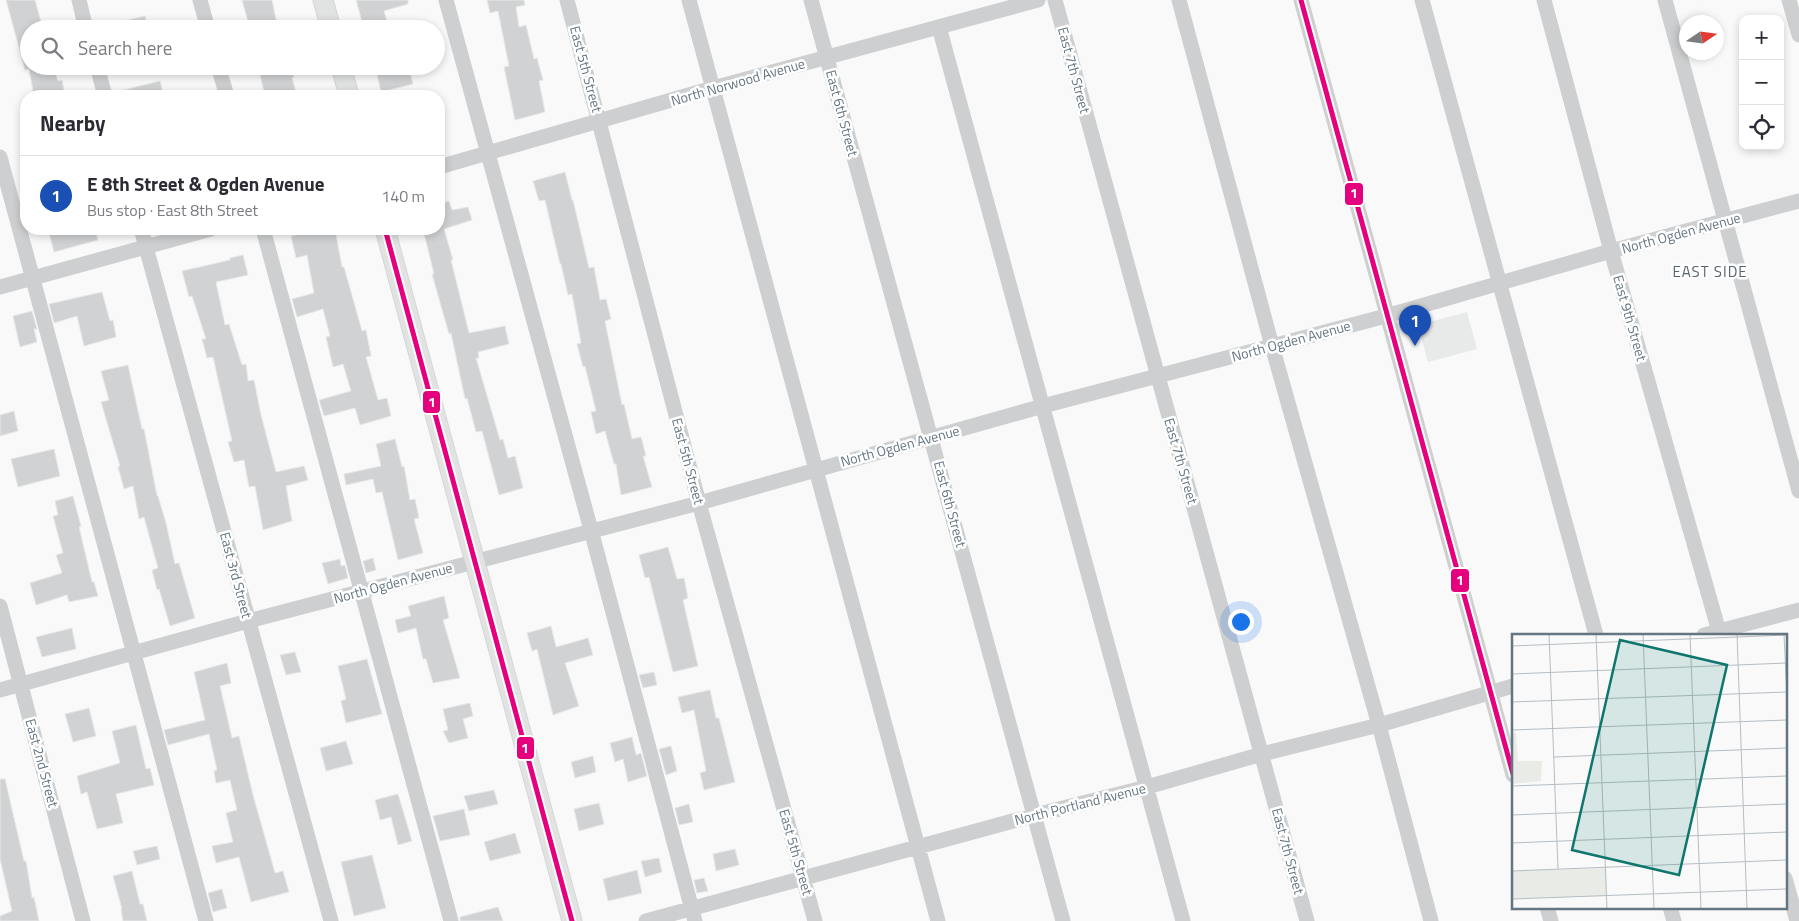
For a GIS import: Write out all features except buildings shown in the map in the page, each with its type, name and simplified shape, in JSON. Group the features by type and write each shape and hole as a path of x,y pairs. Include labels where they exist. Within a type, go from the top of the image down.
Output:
{"main road":[{"path":"323,0 329,20"},
{"path":"343,75 347,90"},
{"path":"387,235 572,921"}],"street":[{"path":"78,0 84,20"},
{"path":"200,0 206,20"},
{"path":"446,0 694,915"},
{"name":"East 5th Street","path":"568,0 699,503 815,921"},
{"path":"689,0 938,921"},
{"name":"East 6th Street","path":"811,0 1063,921"},
{"name":"North Norwood Avenue","path":"445,165 713,88 1038,0"},
{"name":"East 7th Street","path":"1055,0 1306,921"},
{"path":"1179,0 1272,346 1379,724 1431,921"},
{"path":"1301,0 1512,771"},
{"path":"1422,0 1596,634"},
{"name":"East 9th Street","path":"1544,0 1611,251 1719,633"},
{"path":"1665,0 1799,491"},
{"path":"1789,0 1799,35"},
{"path":"939,27 1183,921"},
{"path":"99,75 103,90"},
{"path":"221,75 225,90"},
{"path":"0,157 20,230"},
{"name":"North Ogden Avenue","path":"0,690 248,621 699,503 1043,406 1386,316 1611,251 1799,201"},
{"path":"21,235 206,921"},
{"name":"East 3rd Street","path":"143,235 331,921"},
{"path":"0,287 188,235"},
{"path":"265,235 360,592 451,921"},
{"name":"East 2nd Street","path":"0,606 83,921"},
{"path":"1719,633 1799,610"},
{"name":"North Portland Avenue","path":"646,921 694,915 803,879 1035,815 1147,787 1262,754 1379,724 1512,686"},
{"path":"1786,882 1797,921"},
{"path":"1547,908 1551,921"},
{"path":"1670,908 1674,921"}],"shaded area":[{"path":"1467,312 1477,349 1428,362 1418,325"}],"transit line":[{"name":"1","path":"1301,0 1512,770"},
{"name":"1","path":"387,235 572,921"}],"place":[{"name":"E 8th Street & Ogden Avenue","path":"1415,346"}],"district":[{"name":"EAST SIDE","path":"1710,272"}]}
